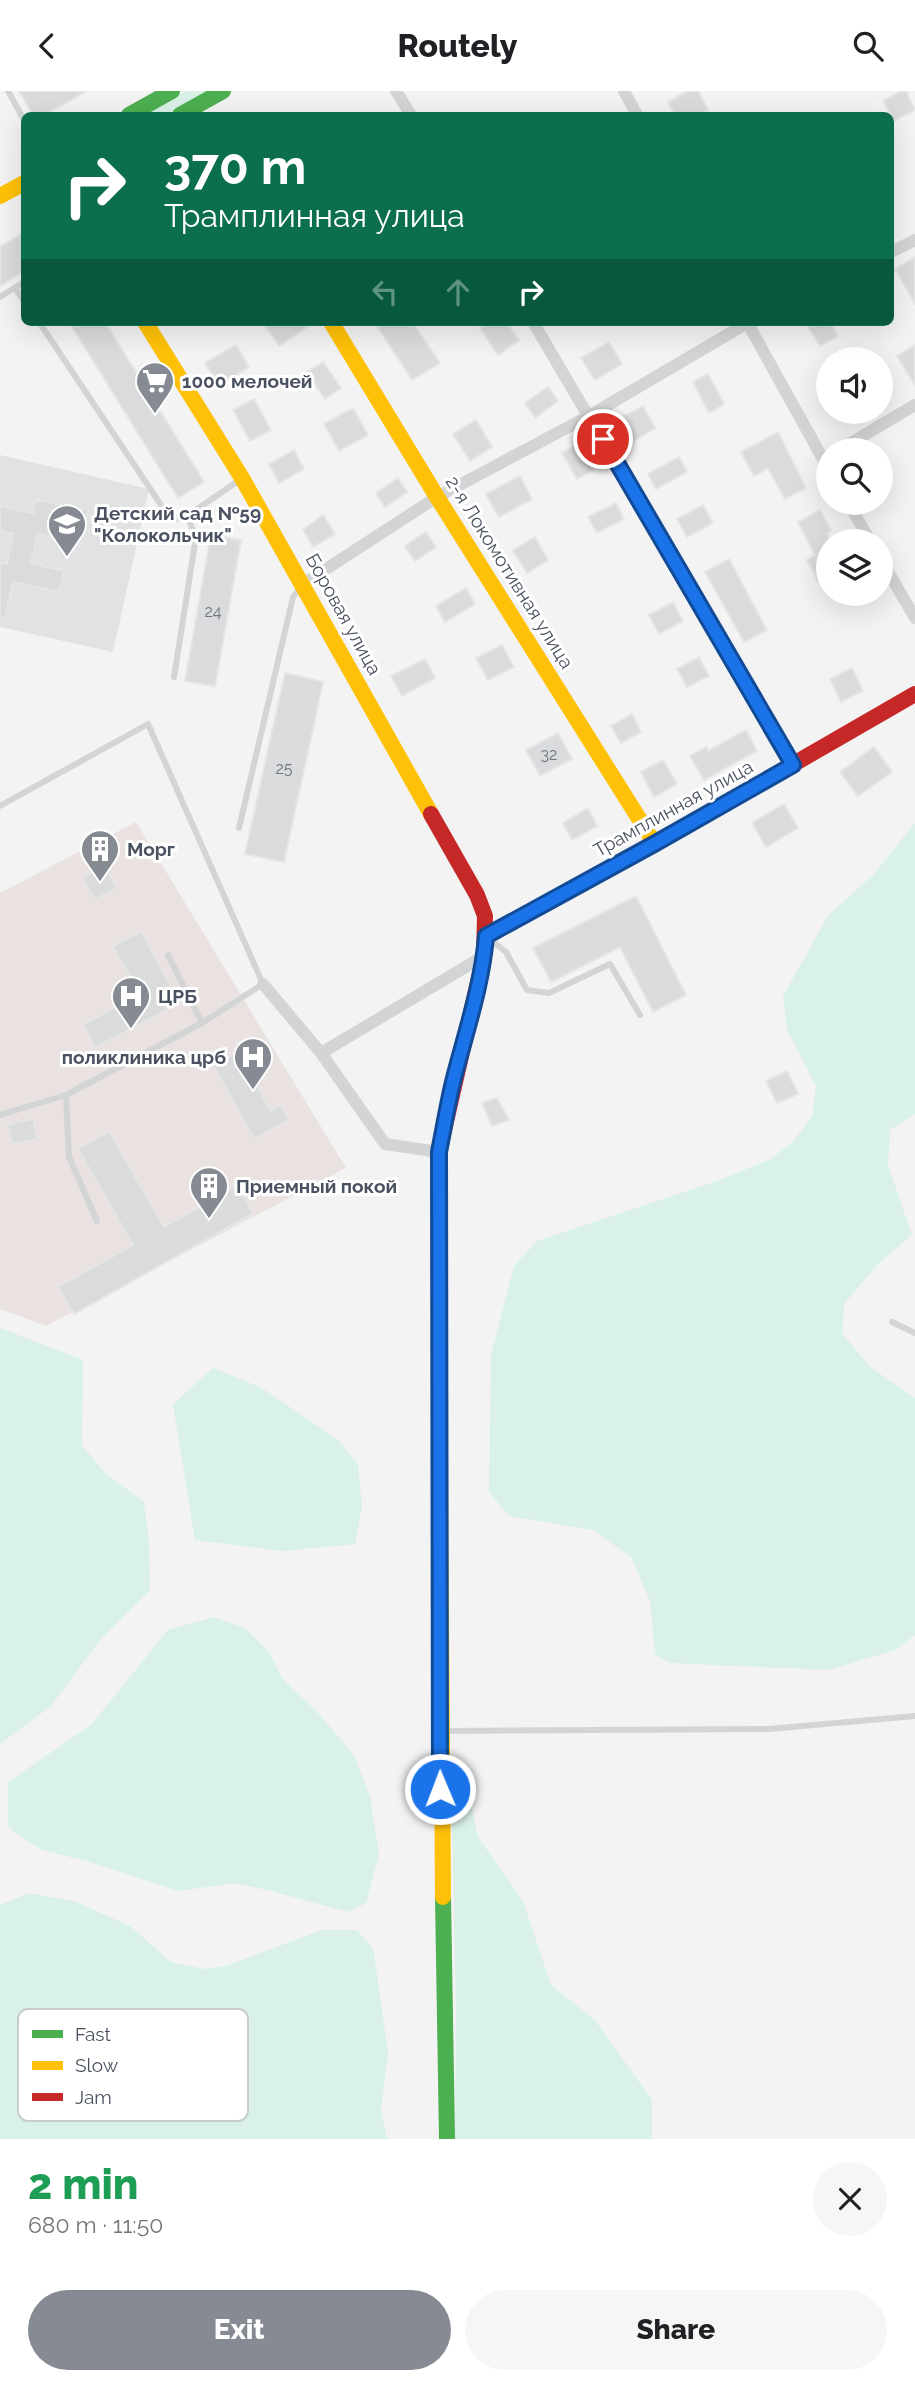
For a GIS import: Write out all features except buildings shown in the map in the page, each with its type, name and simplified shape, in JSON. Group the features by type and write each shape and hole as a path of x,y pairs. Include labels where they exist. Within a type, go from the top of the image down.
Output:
{"street":[{"path":"134,112 172,91"},
{"path":"200,111 223,91"},
{"path":"396,91 409,112"},
{"path":"624,91 635,112"},
{"path":"0,195 21,184"},
{"path":"894,250 915,240"},
{"name":"Боровая улица","path":"147,326 242,478 303,584 477,895 485,916 484,956 439,1152 440,1731 447,2139"},
{"name":"2-я Локомотивная улица","path":"333,326 654,844"},
{"path":"535,326 793,765"},
{"path":"303,584 437,497 589,416 740,326"},
{"path":"749,326 816,443"},
{"path":"859,438 915,405"},
{"path":"893,580 915,618"},
{"name":"Трамплинная улица","path":"486,936 654,844 915,694"},
{"path":"321,1053 484,956"},
{"path":"263,984 321,1053 385,1144 439,1152"}],"lane":[{"path":"8,91 21,115"},
{"path":"0,297 21,284"},
{"path":"15,288 21,297"},
{"path":"41,326 171,520 187,516 242,478"},
{"path":"174,677 196,537 187,516"},
{"path":"239,828 293,597 303,584"},
{"path":"0,806 148,724 263,984 202,1023 66,1095 0,1115"},
{"path":"486,936 506,953 527,989 549,993 610,964 640,1015"},
{"path":"168,955 202,1023"},
{"path":"66,1095 69,1157 97,1221"},
{"path":"892,1322 915,1333"},
{"path":"440,1731 769,1729 915,1716"}],"shaded area":[{"name":"Детский сад №59 \"Колокольчик\"","path":"0,455 149,489 113,652 0,627"},
{"name":"ЦРБ","path":"136,822 346,1168 46,1326 0,1309 0,893"}],"green space":[{"path":"186,91 209,91 171,112 148,112"},
{"path":"915,823 915,1114 890,1130 888,1165 912,1235 879,1263 844,1304 842,1333 870,1367 915,1398 915,1635 895,1650 829,1670 669,1663 655,1654 650,1601 631,1557 593,1530 509,1516 489,1492 491,1355 514,1266 537,1241 714,1182 769,1160 793,1142 812,1116 816,1086 787,1029 783,996 828,916 874,874"},
{"path":"0,1328 83,1360 82,1445 105,1473 144,1502 149,1541 150,1590 100,1640 51,1706 0,1744"},
{"path":"213,1368 262,1388 338,1440 358,1464 362,1507 355,1544 283,1551 195,1540 173,1404"},
{"path":"214,1617 246,1629 269,1652 282,1678 319,1714 354,1755 370,1797 379,1854 366,1903 349,1912 235,1883 178,1891 90,1862 42,1850 15,1833 8,1825 8,1782 91,1725 168,1630"},
{"path":"463,1766 478,1837 523,1901 551,1985 595,2020 652,2100 652,2139 455,2139 456,2007 451,1770"},
{"path":"29,1893 76,1902 130,1926 171,1962 204,1969 226,1966 322,1930 357,1930 374,1953 388,2053 381,2110 387,2139 0,2139 0,1905"}],"traffic: fast":[{"path":"134,112 172,91"},
{"path":"185,112 223,91"},
{"path":"443,1897 447,2139"}],"traffic: slow":[{"path":"0,196 21,185"},
{"path":"147,326 242,478 431,814"},
{"path":"333,326 437,497 655,844"},
{"path":"439,1343 443,1897"}],"traffic: jam":[{"path":"486,936 655,844 915,694"},
{"path":"431,814 477,895 485,916 484,956 439,1152 439,1343"}],"place":[{"name":"1000 мелочей","path":"155,415"},
{"name":"Детский сад №59 \"Колокольчик\"","path":"67,558"},
{"name":"Морг","path":"100,883"},
{"name":"ЦРБ","path":"131,1030"},
{"name":"поликлиника црб","path":"253,1091"},
{"name":"Приемный покой","path":"209,1220"}],"route":[{"path":"440,1789 439,1152 454,1080 472,1015 486,936 793,765 603,439"}]}
